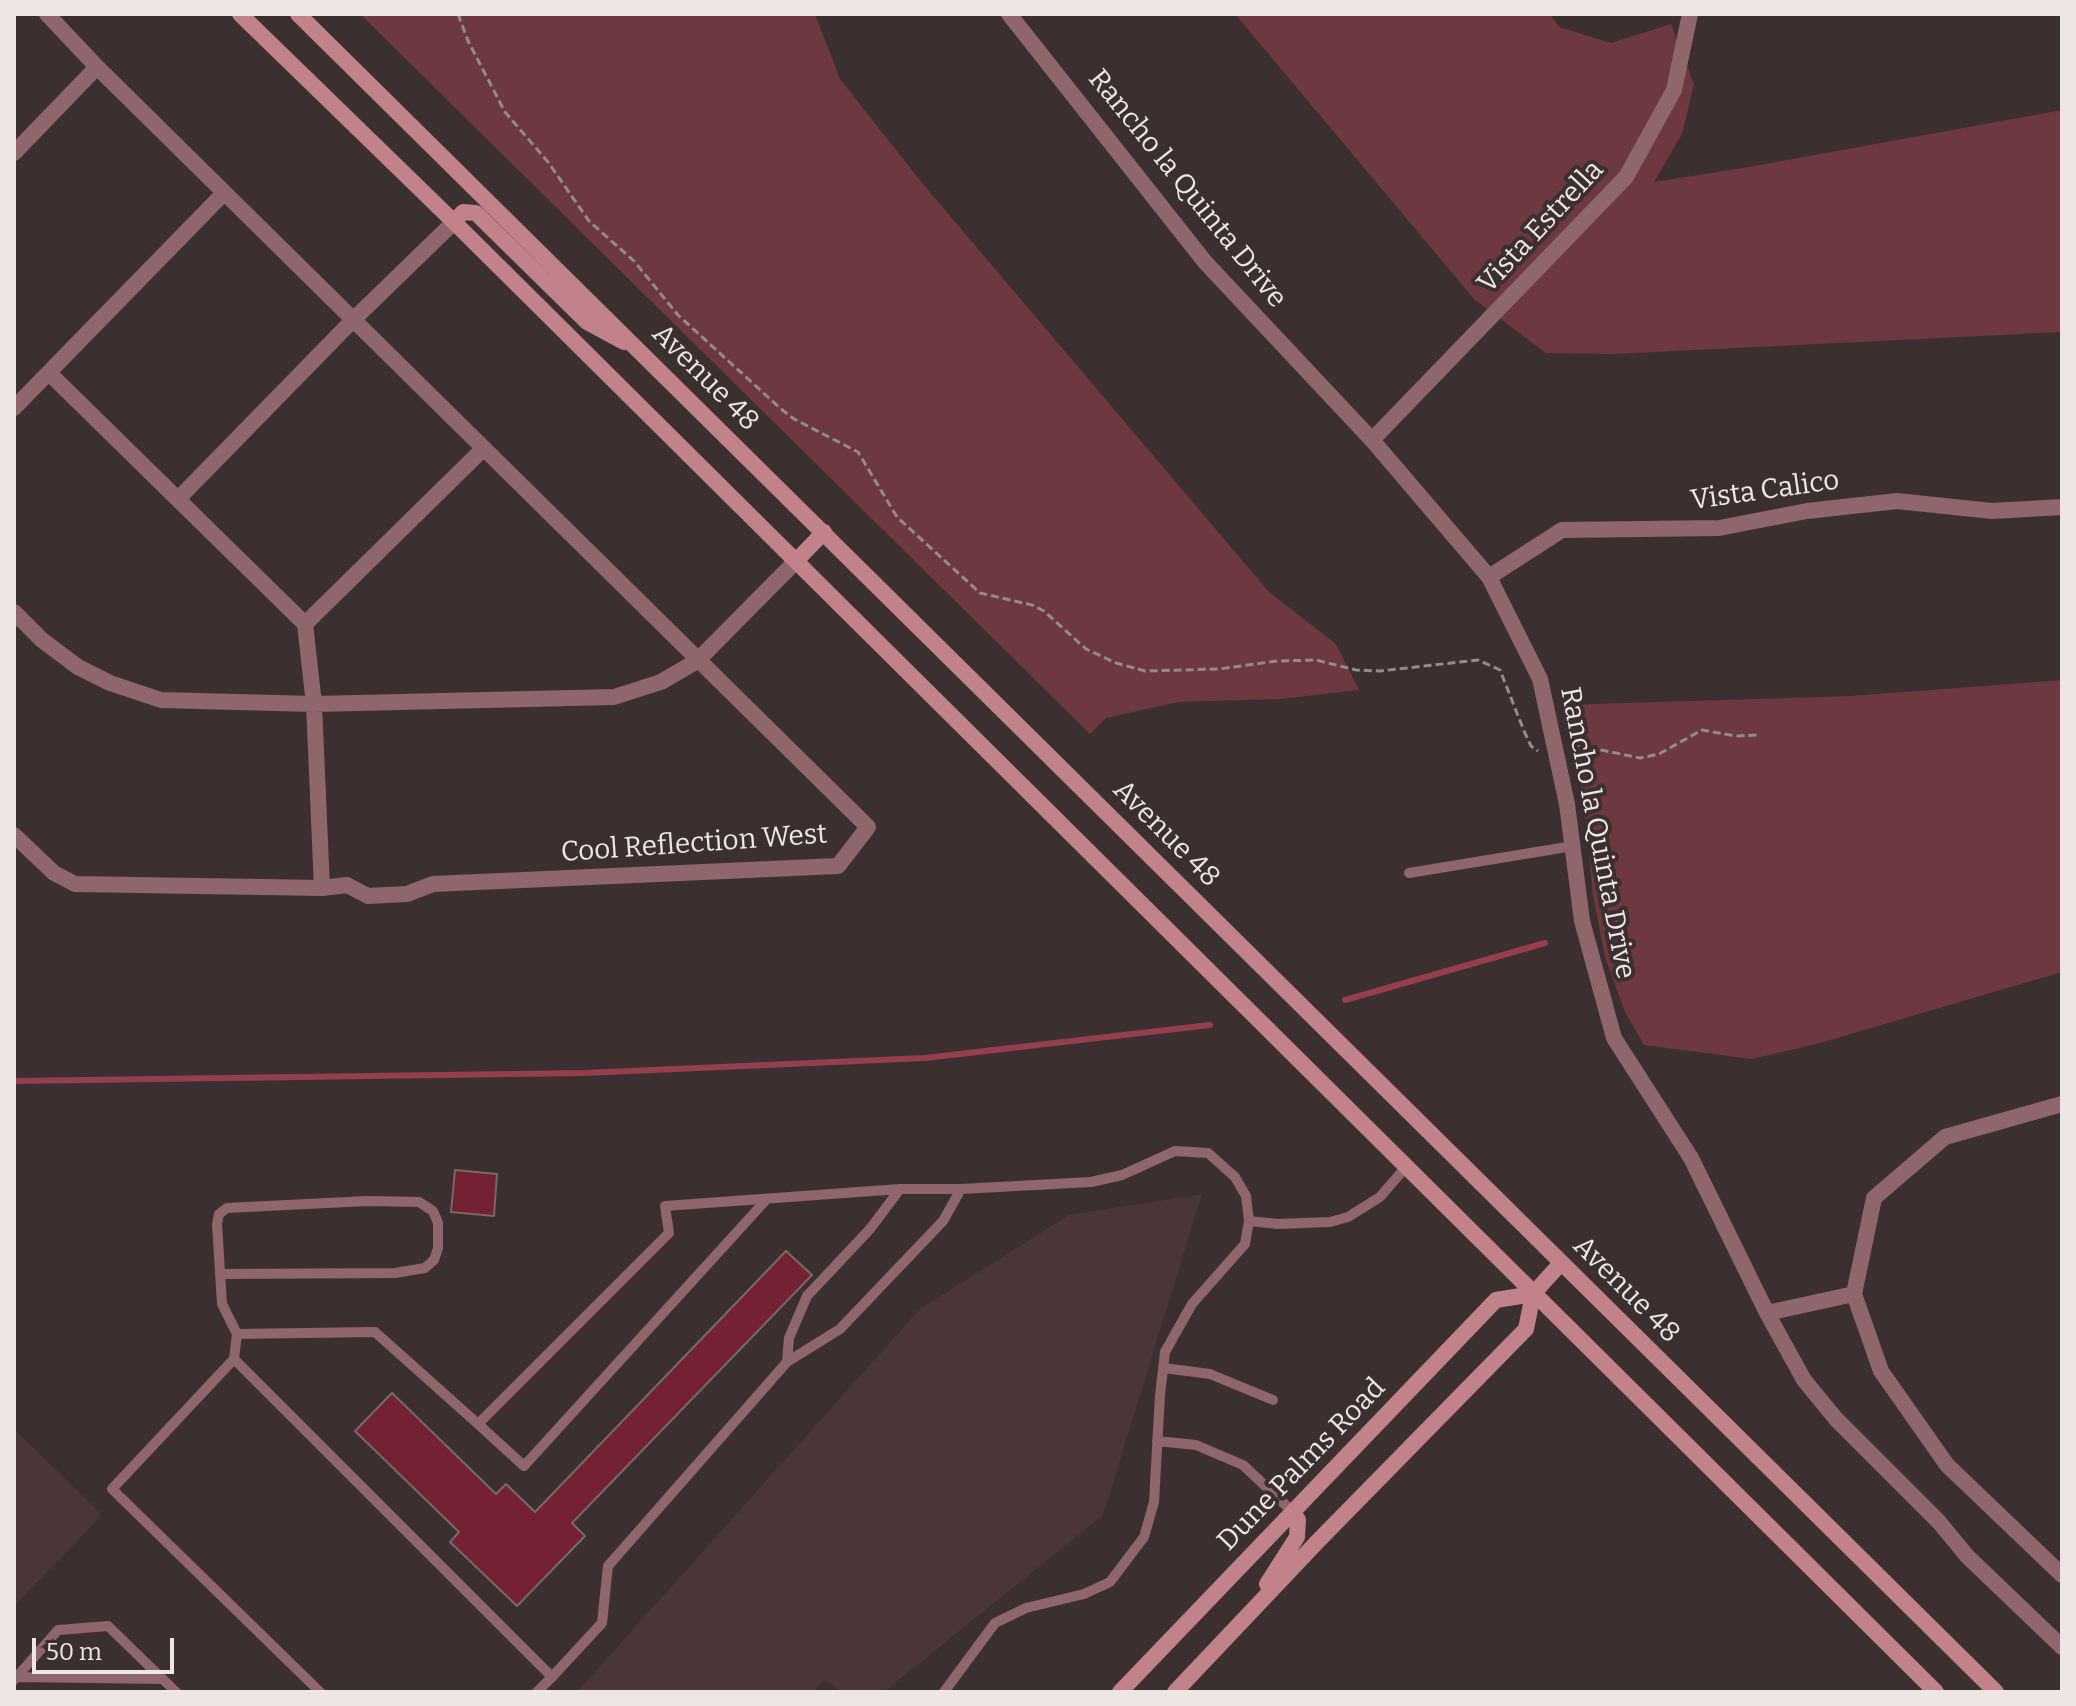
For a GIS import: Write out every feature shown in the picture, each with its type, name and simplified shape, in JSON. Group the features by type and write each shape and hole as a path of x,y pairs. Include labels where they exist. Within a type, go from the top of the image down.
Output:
{"main road":[{"path":"240,14 454,222 1936,1692"},
{"name":"Avenue 48","path":"298,14 1996,1692"},
{"path":"454,222 463,212 476,213 587,322 643,353"},
{"path":"796,561 824,532"},
{"path":"1175,1692 1526,1329 1533,1294 1561,1263"},
{"name":"Dune Palms Road","path":"1120,1692 1496,1300 1533,1294"},
{"path":"1244,1619 1297,1537 1298,1520 1293,1512"},
{"path":"1134,1692 1160,1650"}],"street":[{"name":"Cool Reflection West","path":"14,835 54,873 75,884 322,888 347,885 368,896 407,894 433,884 838,866 868,827 224,193 47,14"},
{"name":"Rancho la Quinta Drive","path":"1009,14 1205,262 1372,440 1489,577 1540,679 1567,804 1582,921 1614,1038 1691,1158 1767,1313 1804,1380 1836,1419 1939,1522 1967,1556 2062,1646"},
{"name":"Vista Estrella","path":"1372,440 1626,177 1674,90 1690,14"},
{"path":"14,153 97,67"},
{"path":"14,408 224,193"},
{"path":"178,499 454,222"},
{"path":"49,373 305,624 314,704 322,888"},
{"path":"305,624 483,449"},
{"name":"Vista Calico","path":"1489,577 1562,530 1719,528 1807,511 1897,501 1992,511 2062,507"},
{"path":"14,612 42,640 78,667 110,683 161,700 314,704 614,697 661,682 697,661 796,561"},
{"path":"2062,1104 1945,1137 1874,1198 1854,1294 1881,1371 1947,1465 2062,1575"},
{"path":"1767,1313 1854,1294"}],"lane":[{"path":"1409,873 1573,846"},
{"path":"478,1424 669,1233 665,1206 900,1189 1091,1182 1122,1175 1175,1151 1208,1153 1235,1177 1246,1196 1249,1221 1245,1244 1192,1304 1165,1352 1154,1502 1144,1537 1110,1582 1084,1594 1026,1608 995,1623 944,1692"},
{"path":"1249,1221 1330,1222 1348,1217 1380,1197 1405,1168"},
{"path":"787,1362 789,1338 807,1296 870,1229 900,1189"},
{"path":"537,1692 602,1623 608,1566 787,1362 840,1329 943,1221 961,1189"},
{"path":"237,1334 375,1332 524,1466 766,1200"},
{"path":"222,1274 395,1273 425,1268 434,1260 438,1248 438,1223 433,1211 419,1202 367,1201 227,1208 219,1214 222,1304 237,1334 234,1359 112,1489 320,1692"},
{"path":"234,1359 552,1677"},
{"path":"1164,1368 1210,1374 1273,1400"},
{"path":"1157,1441 1196,1445 1243,1465 1293,1512"},
{"path":"15,1678 58,1630 108,1626 176,1692"},
{"path":"15,1678 163,1679"}],"path":[{"path":"458,14 468,41 505,112 548,162 589,221 634,261 678,315 781,409 858,452 897,517 980,593 1032,605 1044,611 1086,649 1116,663 1145,671 1219,669 1277,661 1316,660 1356,670 1380,671 1478,660 1500,670 1531,746 1536,751 1541,750"},
{"path":"1577,745 1640,758 1659,754 1702,730 1736,736 1757,735"}],"shaded area":[{"path":"360,14 815,14 840,79 923,184 1269,592 1336,644 1359,690 1280,699 1179,702 1106,718 1090,734"},
{"path":"1235,14 1550,14 1559,27 1611,43 1671,24 1694,84 1682,134 1654,182 2062,110 2062,332 1614,354 1546,353 1474,299"},
{"path":"2062,680 2062,972 1820,1043 1752,1059 1644,1045 1625,1012 1605,957 1593,896 1585,807 1562,705 1851,696"},
{"path":"1202,1194 1103,1515 884,1692 843,1692 825,1680 813,1692 577,1692 920,1309 1069,1215"},
{"path":"14,1429 102,1515 14,1606"}],"building":[{"path":"455,1170 497,1174 494,1216 451,1212"},
{"path":"786,1251 812,1275 572,1523 585,1536 517,1606 450,1542 459,1532 355,1431 392,1393 496,1494 506,1484 535,1512"}],"waterway":[{"path":"1345,1000 1545,943"},
{"path":"14,1081 584,1073 925,1058 1210,1025"}]}
